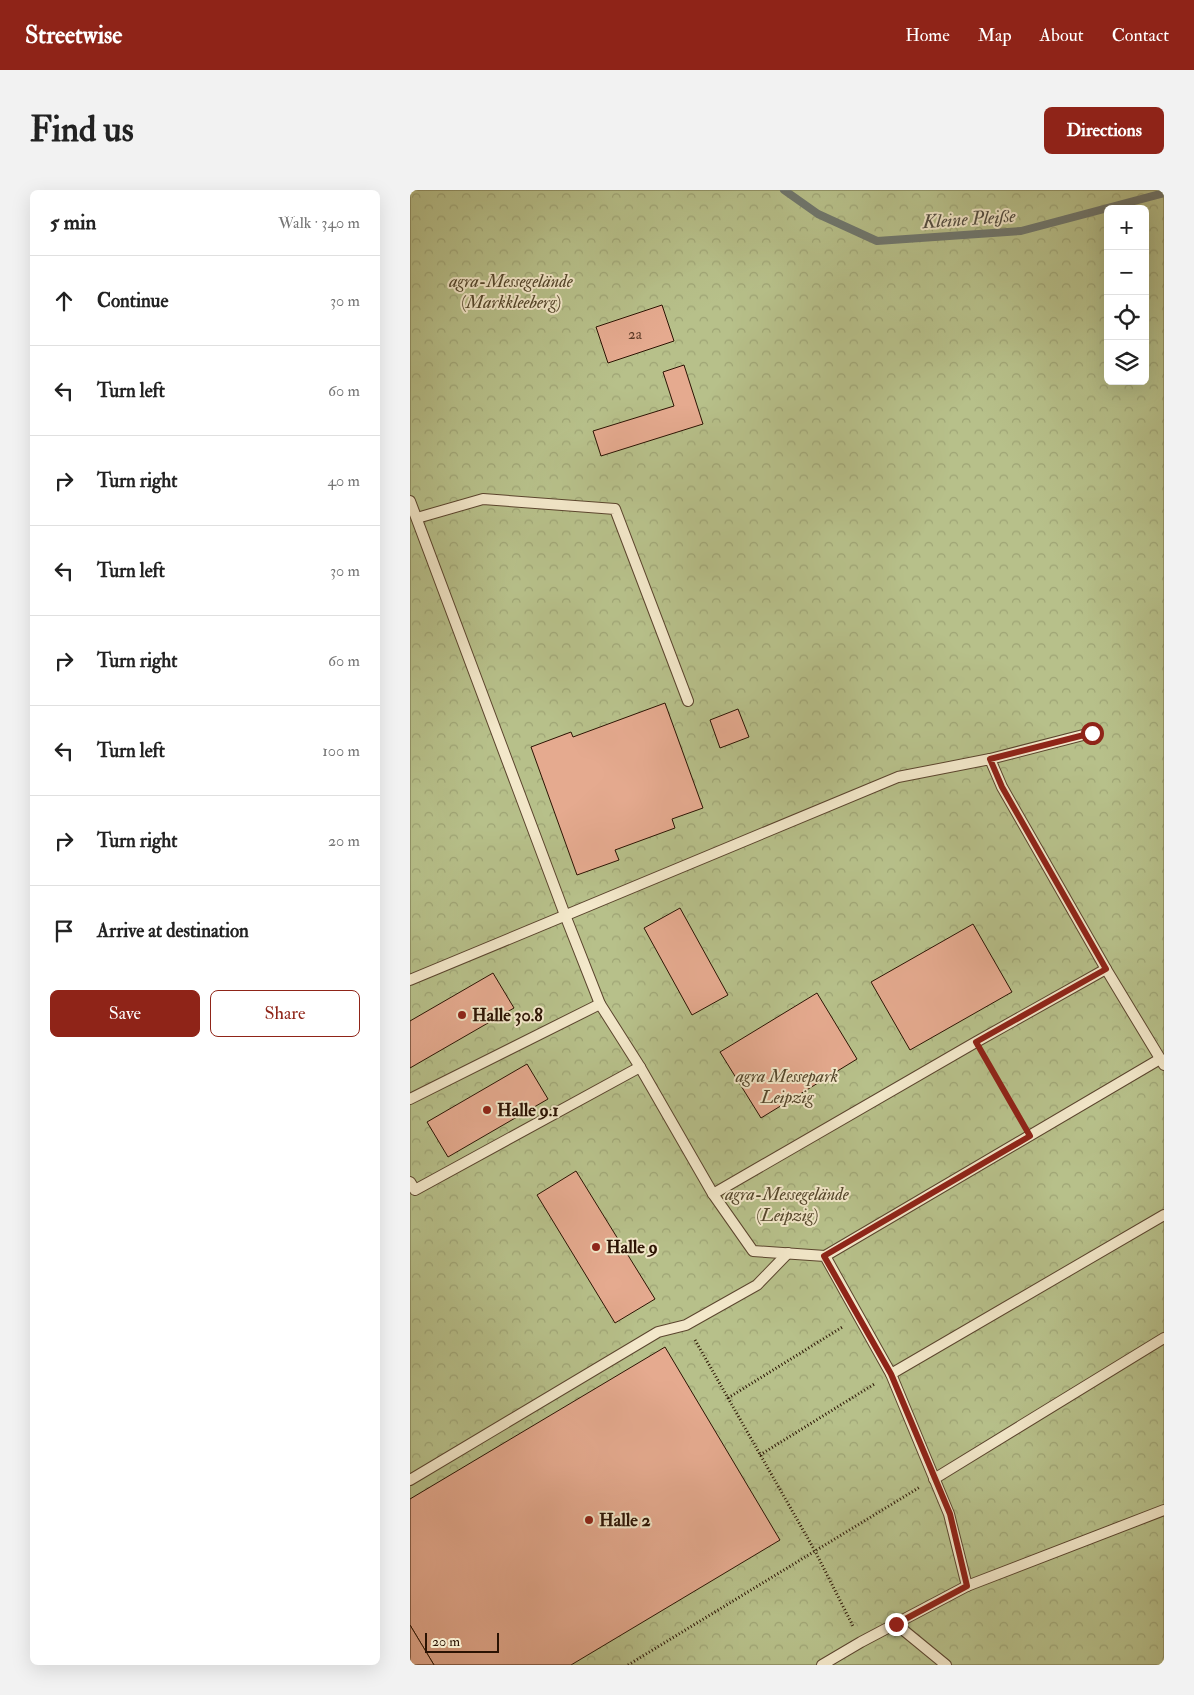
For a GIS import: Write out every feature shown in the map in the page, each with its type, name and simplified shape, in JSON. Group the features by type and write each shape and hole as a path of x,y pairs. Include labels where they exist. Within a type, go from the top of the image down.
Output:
{"lane":[{"path":"417,518 483,499 615,509 688,701"},
{"path":"410,501 600,1004 640,1067 713,1194 754,1251 824,1256 1030,1136 1162,1062 1106,969 1002,787 990,759"},
{"path":"410,980 898,777 990,759 1092,733"},
{"path":"713,1194 1106,969"},
{"path":"410,1099 600,1004"},
{"path":"410,1182 415,1190 640,1067"},
{"path":"891,1374 1164,1215"},
{"path":"410,1480 658,1332 686,1325 757,1285 788,1254"},
{"path":"824,1256 891,1374 950,1514 967,1586"},
{"path":"934,1479 1164,1338"},
{"path":"822,1665 861,1642 967,1586 1164,1510"},
{"path":"896,1624 946,1665"}],"path":[{"path":"976,1042 1030,1136"},
{"path":"728,1398 859,1317"},
{"path":"686,1325 815,1551 861,1642"},
{"path":"760,1456 891,1374"},
{"path":"628,1665 934,1479"}],"green space":[{"name":"agra-Messegelände (Leipzig)","path":"410,190 1164,190 1164,1665 410,1665"}],"building":[{"path":"662,305 674,341 608,363 596,327"},
{"path":"684,365 703,424 601,456 593,431 674,406 663,372"},
{"path":"665,703 703,808 672,819 675,828 615,850 619,860 577,875 531,747 571,732 573,737"},
{"path":"738,709 749,737 720,748 710,720"},
{"path":"680,908 728,995 692,1015 644,928"},
{"path":"973,924 1012,992 910,1050 871,982"},
{"name":"Halle 30.8","path":"493,973 514,1008 410,1068 410,1021"},
{"path":"817,993 857,1059 761,1118 720,1052"},
{"name":"Halle 9.1","path":"527,1064 548,1099 448,1157 427,1122"},
{"name":"Halle 9","path":"576,1171 655,1299 615,1323 537,1195"},
{"name":"Halle 2","path":"665,1347 780,1540 571,1665 434,1665 410,1625 410,1499"},
{"path":"410,1625 434,1665 410,1665"}],"waterway":[{"name":"Kleine Pleiße","path":"784,190 818,214 877,241 1021,231 1164,193"}],"place":[{"name":"Halle 30.8","path":"462,1015"},
{"name":"Halle 9.1","path":"487,1110"},
{"name":"Halle 9","path":"596,1247"},
{"name":"Halle 2","path":"589,1520"}],"route":[{"path":"896,1624 967,1586 950,1514 891,1374 824,1256 1030,1136 976,1042 1106,969 1002,787 990,759 1092,733"}],"park label":[{"name":"agra-Messegelände (Markkleeberg)","path":"511,291"},
{"name":"agra Messepark Leipzig","path":"787,1086"}]}
